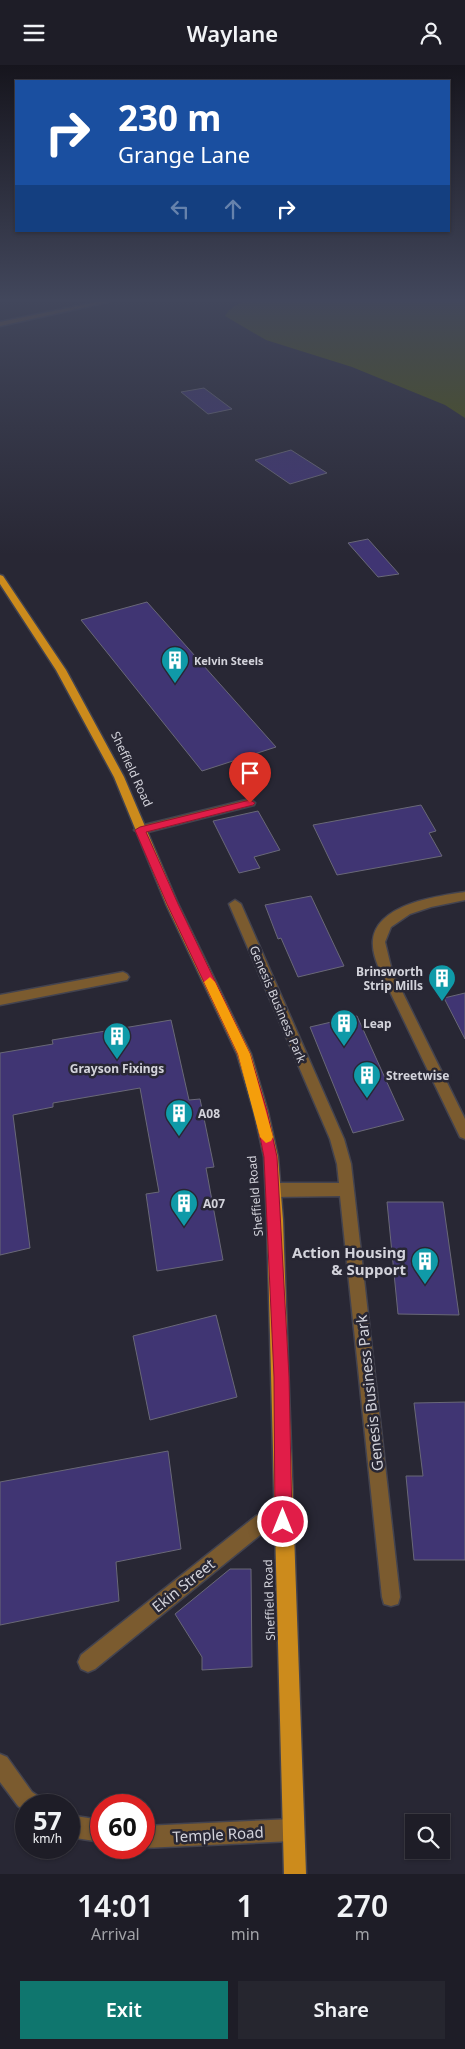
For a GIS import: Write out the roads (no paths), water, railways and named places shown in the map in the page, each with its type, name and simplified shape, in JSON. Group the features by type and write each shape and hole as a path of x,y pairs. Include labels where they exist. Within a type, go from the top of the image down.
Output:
{"main road":[{"name":"Sheffield Road","path":"0,578 62,670 119,777 172,904 244,1054 267,1139 274,1190 282,1377 283,1522 295,1874"}],"street":[{"path":"140,830 250,803"},
{"path":"465,896 414,906 392,919 381,933 379,951 386,971 465,1133"},
{"name":"Genesis Business Park","path":"234,903 337,1139 344,1164 391,1597"},
{"path":"0,1000 123,977"},
{"path":"274,1190 348,1189"},
{"name":"Ekin Street","path":"88,1662 262,1522 283,1522"},
{"path":"0,1764 21,1794"},
{"name":"Temple Road","path":"155,1836 293,1830"}],"place":[{"name":"Kelvin Steels","path":"175,684"},
{"name":"Brinsworth Strip Mills","path":"442,1002"},
{"name":"Leap","path":"344,1047"},
{"name":"Grayson Fixings","path":"117,1060"},
{"name":"Streetwise","path":"367,1099"},
{"name":"A08","path":"179,1137"},
{"name":"A07","path":"184,1227"},
{"name":"Action Housing & Support","path":"425,1285"}]}
